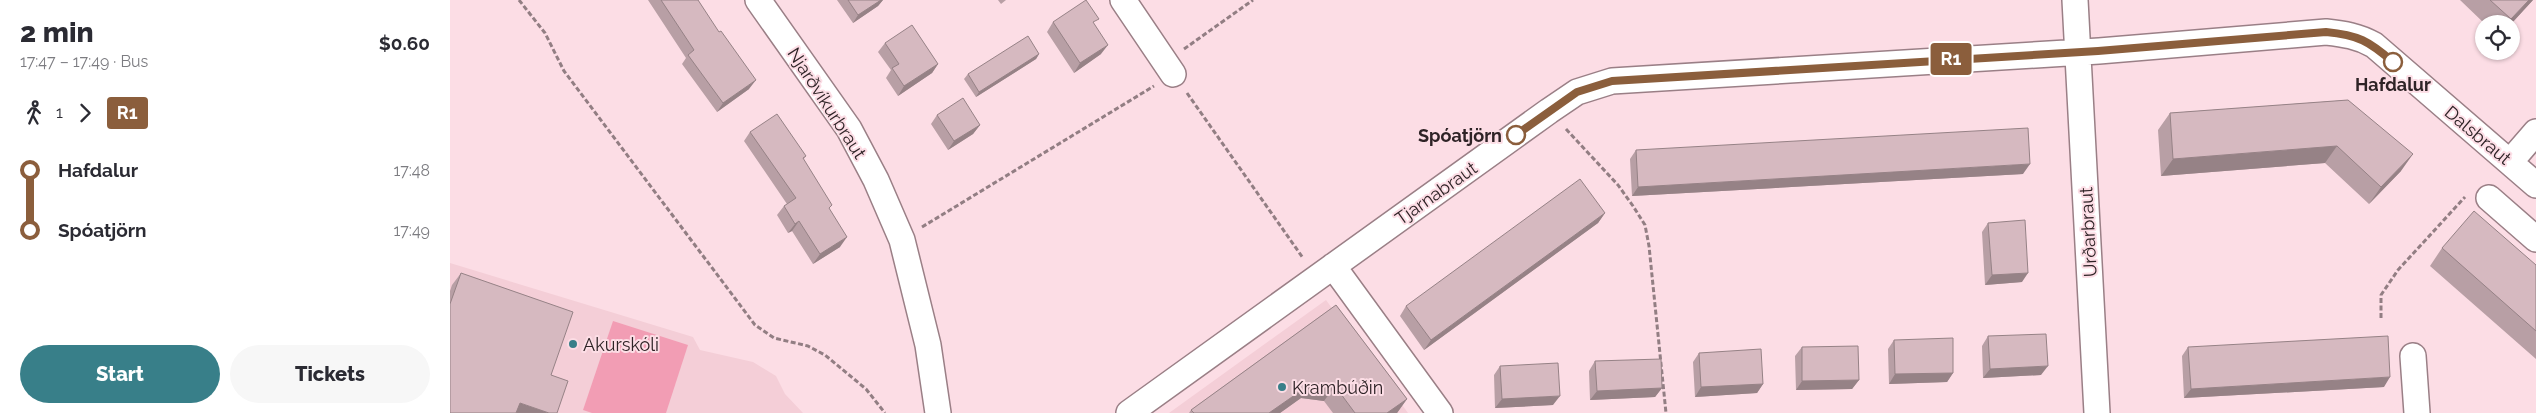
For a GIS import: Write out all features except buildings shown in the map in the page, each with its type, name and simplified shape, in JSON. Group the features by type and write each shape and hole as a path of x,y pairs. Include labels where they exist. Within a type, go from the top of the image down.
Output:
{"street":[{"name":"Njarðvíkurbraut","path":"758,0 849,129 876,180 902,240 928,345 938,413"},
{"path":"1123,0 1173,74"},
{"name":"Urðarbraut","path":"2075,0 2097,413"},
{"name":"Dalsbraut","path":"2079,51 2326,32 2362,38 2374,45 2536,185"},
{"name":"Tjarnabraut","path":"1129,413 1577,92 1612,81 2079,51"},
{"path":"2510,162 2536,132"},
{"path":"2479,195 2536,239"},
{"path":"1325,272 1440,413"},
{"path":"2413,356 2417,413"}],"path":[{"path":"519,0 546,33 564,71 756,325 774,338 808,346 825,355 866,388 885,413"},
{"path":"902,240 1173,74 1182,50 1253,0"},
{"path":"1173,74 1325,272"},
{"path":"1549,111 1618,185 1645,225 1649,246 1666,413"},
{"path":"2381,318 2382,294 2393,278 2479,195"}],"shaded area":[{"name":"Akurskóli","path":"450,263 693,337 700,350 753,362 776,376 785,394 803,413 450,413"},
{"path":"1326,300 1408,413 1169,413"},
{"path":"613,321 688,345 666,413 592,413 583,410"}],"bus line":[{"name":"R1","path":"1516,135 1577,92 1612,81 1991,56 2098,51 2326,32 2362,38 2374,45 2393,62"}],"place":[{"name":"Hafdalur","path":"2393,62"},
{"name":"Spóatjörn","path":"1516,135"},
{"name":"Akurskóli","path":"573,344"},
{"name":"Krambúðin","path":"1282,387"}]}
